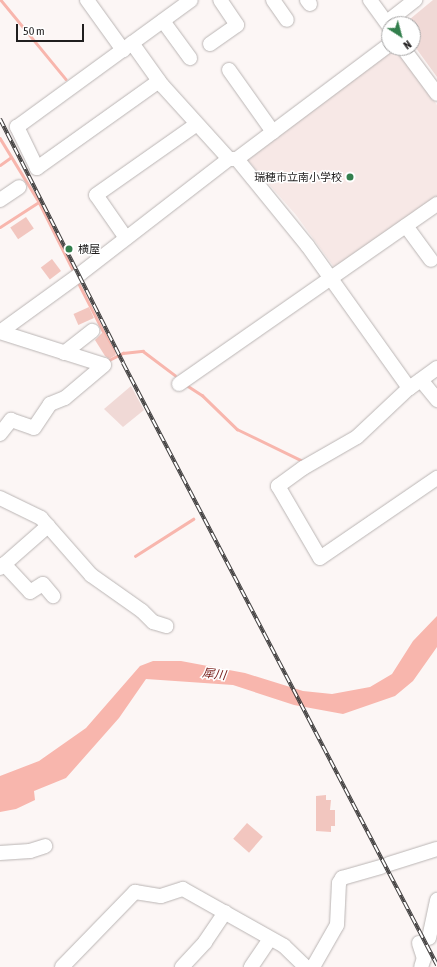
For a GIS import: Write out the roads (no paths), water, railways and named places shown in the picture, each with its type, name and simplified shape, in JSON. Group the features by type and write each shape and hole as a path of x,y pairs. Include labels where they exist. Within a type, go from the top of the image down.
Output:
{"street":[{"path":"87,0 197,124 233,159 332,277 409,388"},
{"path":"210,44 236,26 220,0"},
{"path":"273,0 287,20"},
{"path":"370,0 382,16"},
{"path":"397,16 416,0"},
{"path":"159,81 37,168 17,127 162,21 182,2"},
{"path":"162,21 190,58"},
{"path":"0,332 233,159 273,132 381,50"},
{"path":"409,56 437,94"},
{"path":"229,70 273,132"},
{"path":"126,238 96,195 197,124"},
{"path":"0,200 19,187"},
{"path":"179,384 437,204"},
{"path":"406,226 431,260"},
{"path":"64,353 92,331"},
{"path":"0,332 104,365 65,398 50,404 34,428 11,420 0,434"},
{"path":"437,368 409,388 357,437 303,468 278,486 320,558 437,478"},
{"path":"421,380 437,400"},
{"path":"0,498 41,518 91,575 142,611 153,622 166,626"},
{"path":"48,526 2,566 30,592 43,584 53,596"},
{"path":"0,853 30,851 45,846"},
{"path":"62,967 135,892 161,896 183,890 225,912 284,946 315,966 337,925 339,883 342,878 437,849"},
{"path":"421,967 424,958 424,940 437,900"},
{"path":"188,965 225,912"},
{"path":"251,967 270,939"}],"water":[{"name":"犀川","path":"437,616 437,647 413,681 395,696 343,714 294,705 233,685 146,679 119,718 66,778 34,791 35,800 16,809 0,812 0,776 39,761 86,728 140,666 153,661 181,661 245,673 303,691 332,694 370,687 392,674 413,641"}],"waterway":[{"path":"1,0 66,79"},
{"path":"0,138 39,202 74,272"},
{"path":"0,165 10,158"},
{"path":"0,227 39,202"},
{"path":"78,282 114,352"},
{"path":"107,361 123,353 143,351 175,375"},
{"path":"188,386 202,395 237,429 303,461"},
{"path":"135,556 193,519"}],"railway":[{"path":"0,119 123,363 437,965"}],"place":[{"name":"瑞穂市立南小学校","path":"350,177"},
{"name":"横屋","path":"69,249"}]}
